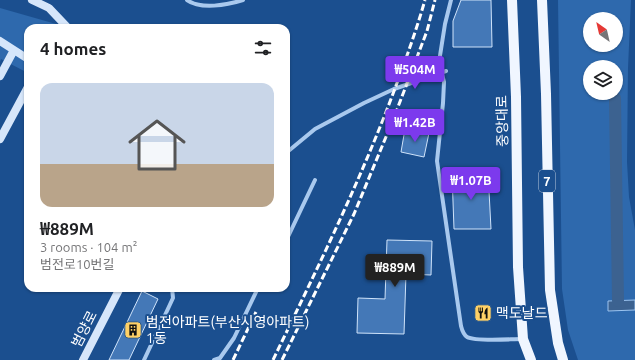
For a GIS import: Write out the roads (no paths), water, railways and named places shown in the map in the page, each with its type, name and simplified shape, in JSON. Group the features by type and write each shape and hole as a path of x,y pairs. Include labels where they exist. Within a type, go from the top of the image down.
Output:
{"main road":[{"name":"중앙대로","path":"512,0 516,97 518,267 523,339 531,360"},
{"name":"7","path":"542,0 546,94 550,290 558,343 563,360"},
{"path":"523,339 523,360"}],"street":[{"path":"32,0 49,8 64,24"},
{"path":"186,0 191,3 205,6 220,6 243,0"},
{"path":"451,0 445,24 439,62 444,82 437,161 462,331 473,339 523,339"},
{"path":"0,41 24,56"},
{"path":"0,76 14,50"},
{"path":"290,150 315,129 364,103 394,89 446,71"},
{"path":"0,139 24,95"},
{"path":"290,233 315,180"},
{"name":"범양로","path":"83,360 118,292"},
{"path":"144,360 173,298 172,292"},
{"path":"214,360 220,358 234,338 256,292"}],"waterway":[{"path":"615,100 618,301"}],"railway":[{"path":"273,360 369,154 401,73 425,0"},
{"path":"282,360 354,214 393,120 427,31 435,0"},
{"path":"233,360 256,312"}],"place":[{"name":"맥도날드","path":"483,313"},
{"name":"범전아파트(부산시영아파트) 1동","path":"133,330"}]}
